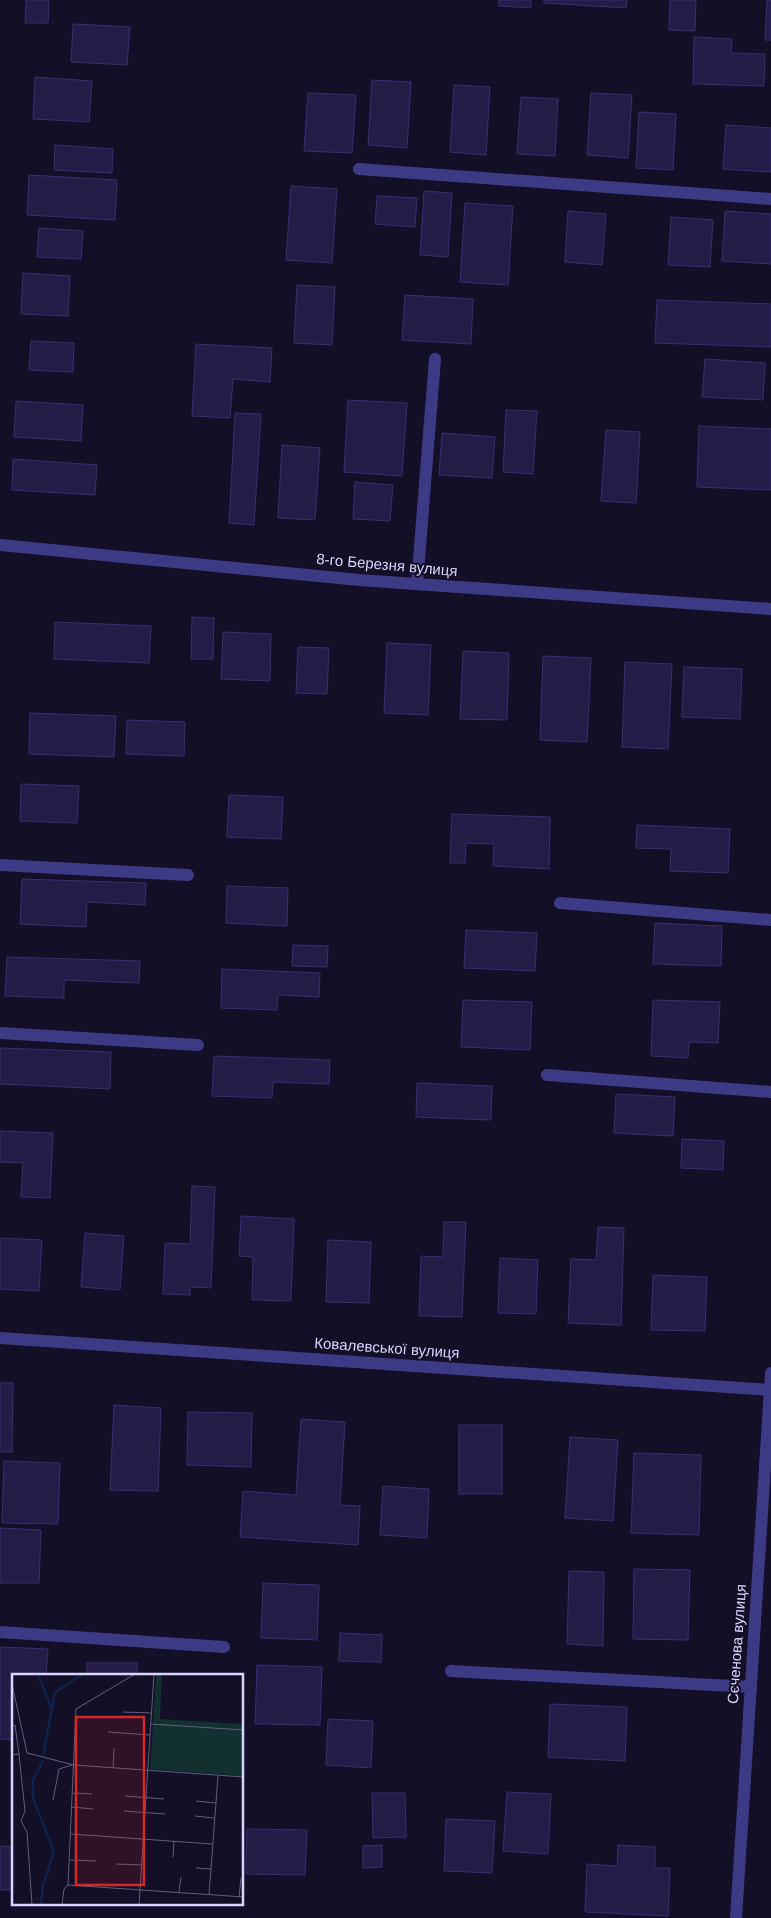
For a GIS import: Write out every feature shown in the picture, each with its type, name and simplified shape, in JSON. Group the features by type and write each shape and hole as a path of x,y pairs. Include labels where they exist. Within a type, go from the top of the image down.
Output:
{"street":[{"path":"359,169 771,199"},
{"path":"417,584 435,359"},
{"name":"8-го Березня вулиця","path":"0,545 417,584 771,609"},
{"path":"0,865 188,875"},
{"path":"560,903 771,920"},
{"path":"0,1033 198,1045"},
{"path":"547,1074 771,1092"},
{"name":"Ковалевської вулиця","path":"0,1338 770,1390"},
{"name":"Сєченова вулиця","path":"736,1918 771,1373"},
{"path":"0,1632 224,1647"},
{"path":"451,1672 751,1687"}],"building":[{"path":"26,0 49,0 48,23 25,23"},
{"path":"499,0 531,0 531,8 499,6"},
{"path":"544,0 627,0 626,8 544,3"},
{"path":"670,0 696,0 695,31 669,30"},
{"path":"767,0 771,1 771,40 765,40"},
{"path":"73,24 130,27 127,65 71,62"},
{"path":"694,37 732,39 731,53 765,54 764,86 693,84"},
{"path":"35,77 92,81 89,122 33,119"},
{"path":"372,80 411,82 407,148 368,145"},
{"path":"454,85 490,87 486,155 450,152"},
{"path":"308,93 356,95 352,153 304,151"},
{"path":"591,93 632,95 628,158 587,155"},
{"path":"521,97 558,99 555,156 517,154"},
{"path":"639,112 676,114 673,170 636,168"},
{"path":"726,125 771,128 771,172 723,169"},
{"path":"55,145 113,149 112,173 54,170"},
{"path":"29,175 117,180 115,220 27,215"},
{"path":"291,186 337,189 332,263 286,260"},
{"path":"424,191 452,193 448,257 420,255"},
{"path":"377,196 417,198 415,227 375,224"},
{"path":"465,203 513,206 508,285 460,282"},
{"path":"568,211 606,214 602,265 565,262"},
{"path":"725,211 771,214 771,264 722,261"},
{"path":"671,217 713,220 710,267 668,265"},
{"path":"39,228 83,231 81,259 37,257"},
{"path":"23,273 70,276 68,316 21,314"},
{"path":"297,285 335,287 332,345 294,343"},
{"path":"405,295 473,299 471,344 402,340"},
{"path":"657,300 771,304 771,347 655,343"},
{"path":"31,341 74,343 73,372 29,370"},
{"path":"196,344 272,348 270,382 233,379 230,418 192,416"},
{"path":"705,359 765,363 763,400 702,397"},
{"path":"348,400 407,403 402,476 344,472"},
{"path":"16,401 83,405 81,441 14,437"},
{"path":"506,410 537,411 533,474 503,472"},
{"path":"235,413 261,414 254,525 229,523"},
{"path":"699,426 771,429 771,490 697,487"},
{"path":"606,430 640,432 636,503 601,501"},
{"path":"442,433 495,437 492,478 439,475"},
{"path":"282,445 320,448 315,520 278,518"},
{"path":"13,459 97,465 95,495 12,490"},
{"path":"355,482 393,485 390,521 353,519"},
{"path":"192,617 214,618 213,659 191,659"},
{"path":"55,622 151,626 149,663 54,659"},
{"path":"223,632 271,634 270,681 221,679"},
{"path":"387,643 431,645 428,715 384,713"},
{"path":"298,647 329,648 327,694 296,693"},
{"path":"463,651 509,653 507,720 460,719"},
{"path":"543,656 591,658 587,742 540,740"},
{"path":"625,662 672,664 668,749 622,747"},
{"path":"684,667 742,669 740,719 682,717"},
{"path":"30,713 116,716 114,757 29,754"},
{"path":"127,720 185,722 184,756 126,754"},
{"path":"21,784 79,786 77,823 20,821"},
{"path":"229,795 283,797 281,839 227,837"},
{"path":"452,814 550,817 549,869 493,866 494,844 466,843 465,863 450,863"},
{"path":"637,825 730,829 728,873 670,871 671,849 636,848"},
{"path":"22,879 146,883 145,905 87,902 86,927 20,924"},
{"path":"227,886 288,888 287,926 226,923"},
{"path":"655,923 722,926 721,966 653,964"},
{"path":"466,930 537,933 535,971 464,968"},
{"path":"293,945 328,946 327,967 292,966"},
{"path":"7,957 140,961 139,983 64,980 64,998 5,996"},
{"path":"222,969 320,973 319,997 278,995 277,1010 221,1008"},
{"path":"463,1000 532,1002 530,1050 461,1047"},
{"path":"653,1000 720,1002 718,1043 689,1042 688,1058 651,1056"},
{"path":"0,1048 111,1052 110,1089 0,1084"},
{"path":"214,1056 330,1060 329,1084 273,1082 272,1098 212,1096"},
{"path":"417,1083 492,1086 491,1120 416,1117"},
{"path":"616,1094 675,1097 673,1136 614,1133"},
{"path":"0,1131 53,1133 50,1198 21,1197 23,1163 0,1162"},
{"path":"682,1139 724,1141 723,1170 681,1168"},
{"path":"192,1186 215,1187 211,1288 190,1287 190,1295 163,1294 165,1243 190,1244"},
{"path":"241,1216 294,1219 291,1301 252,1300 253,1257 239,1256"},
{"path":"444,1222 466,1222 462,1317 419,1316 421,1256 443,1257"},
{"path":"598,1227 624,1228 621,1325 568,1323 571,1259 596,1260"},
{"path":"85,1233 124,1236 120,1290 81,1287"},
{"path":"0,1238 42,1240 39,1291 0,1289"},
{"path":"328,1240 371,1242 369,1303 326,1302"},
{"path":"500,1258 538,1260 536,1314 498,1313"},
{"path":"653,1275 707,1277 705,1331 651,1330"},
{"path":"0,1383 13,1383 12,1452 0,1452"},
{"path":"114,1405 161,1408 158,1491 110,1490"},
{"path":"188,1412 252,1413 251,1467 187,1465"},
{"path":"301,1419 345,1422 340,1505 360,1506 358,1545 240,1537 243,1491 296,1495"},
{"path":"459,1425 502,1425 502,1494 459,1494"},
{"path":"570,1437 618,1440 613,1521 565,1518"},
{"path":"634,1453 701,1455 699,1535 631,1533"},
{"path":"4,1461 60,1463 58,1524 2,1523"},
{"path":"383,1486 429,1489 427,1538 380,1535"},
{"path":"0,1528 41,1530 39,1583 0,1583"},
{"path":"634,1569 690,1570 688,1640 633,1639"},
{"path":"569,1571 604,1572 603,1646 567,1644"},
{"path":"263,1583 319,1585 317,1640 261,1638"},
{"path":"340,1633 382,1635 381,1662 339,1661"},
{"path":"0,1647 48,1649 46,1674 12,1674 12,1740 0,1739"},
{"path":"87,1663 137,1663 137,1674 87,1674"},
{"path":"257,1665 322,1667 320,1725 255,1724"},
{"path":"550,1704 627,1707 625,1761 548,1757"},
{"path":"328,1719 373,1721 371,1768 326,1765"},
{"path":"507,1792 551,1794 548,1854 503,1851"},
{"path":"372,1793 405,1793 406,1837 373,1838"},
{"path":"446,1819 495,1821 492,1873 444,1871"},
{"path":"247,1829 307,1830 305,1875 246,1874"},
{"path":"382,1845 382,1867 363,1868 363,1846"},
{"path":"618,1845 655,1847 655,1868 670,1868 668,1916 585,1912 587,1864 617,1866"},
{"path":"0,1846 12,1847 12,1890 0,1890"}]}
